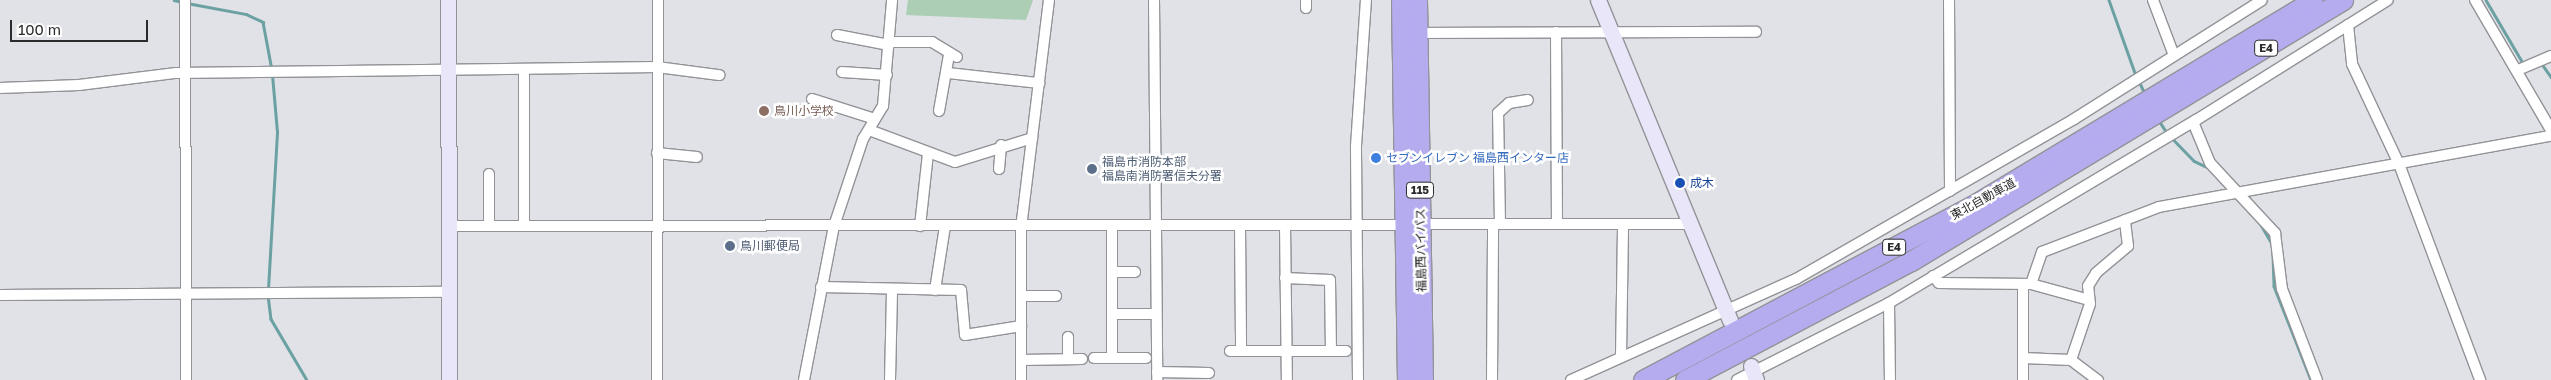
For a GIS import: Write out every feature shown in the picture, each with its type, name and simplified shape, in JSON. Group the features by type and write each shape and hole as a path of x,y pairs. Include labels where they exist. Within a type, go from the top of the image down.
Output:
{"highway":[{"name":"福島西バイパス","path":"1401,0 1412,224 1423,380"},
{"name":"福島西バイパス","path":"1407,380 1417,0"},
{"name":"東北自動車道","path":"2184,88 2313,0"},
{"name":"東北自動車道","path":"1685,380 1911,261 2184,88 2343,0"},
{"name":"東北自動車道","path":"1644,380 2145,112"}],"street":[{"path":"185,0 186,380"},
{"path":"448,0 450,380"},
{"path":"657,380 658,0"},
{"path":"804,380 834,226 868,130 883,106 892,0"},
{"path":"1021,380 1021,228 1050,0"},
{"path":"1154,0 1157,376 1209,373"},
{"path":"1358,380 1356,146 1366,0"},
{"path":"1598,0 1729,315"},
{"path":"1949,0 1950,191"},
{"path":"2153,0 2174,53"},
{"path":"1571,380 1621,356 1729,315 1796,279 2074,119 2174,53 2262,0"},
{"path":"1737,380 1889,302 2193,122 2388,0"},
{"path":"2475,0 2518,70 2551,130"},
{"path":"2348,25 2352,64 2399,164 2480,380"},
{"path":"1417,33 1556,32 1612,35 1756,32"},
{"path":"1556,32 1557,224"},
{"path":"837,35 889,43 932,42 953,56 939,111"},
{"path":"2518,70 2551,56"},
{"path":"0,88 79,85 186,73 448,69 524,70 657,66 719,75"},
{"path":"524,70 524,226"},
{"path":"842,72 887,75"},
{"path":"948,73 1039,82"},
{"path":"812,99 875,120"},
{"path":"1492,380 1498,113 1509,103 1528,100"},
{"path":"2193,122 2210,163 2275,233 2282,289 2317,380"},
{"path":"868,130 928,154 956,162 1000,145 1032,138"},
{"path":"2023,380 2027,285 2042,252 2159,207 2551,136"},
{"path":"999,169 1000,145"},
{"path":"657,153 688,152 697,157"},
{"path":"920,226 928,154"},
{"path":"489,226 490,174"},
{"path":"2071,360 2089,300 2088,286 2096,273 2128,246 2125,220"},
{"path":"450,226 945,226 1021,228 1357,224 1691,224"},
{"path":"1621,356 1623,224"},
{"path":"1240,225 1241,351"},
{"path":"1284,225 1286,380"},
{"path":"935,290 945,226"},
{"path":"1112,226 1112,358"},
{"path":"1112,272 1135,272"},
{"path":"1933,276 1939,283 2027,285 2089,300"},
{"path":"1285,278 1330,280 1331,351"},
{"path":"821,287 963,292 965,335 1021,326"},
{"path":"890,380 892,289"},
{"path":"0,294 273,295 450,292"},
{"path":"1021,296 1056,296"},
{"path":"1889,302 1890,380"},
{"path":"1112,314 1156,314"},
{"path":"1068,337 1068,359"},
{"path":"1230,351 1346,350"},
{"path":"1094,358 1146,358"},
{"path":"2023,358 2071,360 2098,380"},
{"path":"1021,360 1082,359"}],"green space":[{"path":"908,0 1033,0 1026,20 906,15"}],"waterway":[{"path":"174,0 182,2"},
{"path":"2109,0 2136,76"},
{"path":"2486,0 2523,63 2536,60"},
{"path":"187,3 246,14 263,22 272,70"},
{"path":"2542,64 2551,77"},
{"path":"268,289 277,132 272,75"},
{"path":"2139,81 2145,94"},
{"path":"2158,119 2167,133"},
{"path":"2171,137 2194,161 2209,168"},
{"path":"2260,223 2272,244"},
{"path":"2273,255 2274,286 2311,380"},
{"path":"268,295 271,319 307,380"}],"place":[{"name":"鳥川小学校","path":"764,111"},
{"name":"セブンイレブン 福島西インター店","path":"1376,158"},
{"name":"福島市消防本部 福島南消防署信夫分署","path":"1092,169"},
{"name":"成木","path":"1680,183"},
{"name":"鳥川郵便局","path":"730,246"}]}
